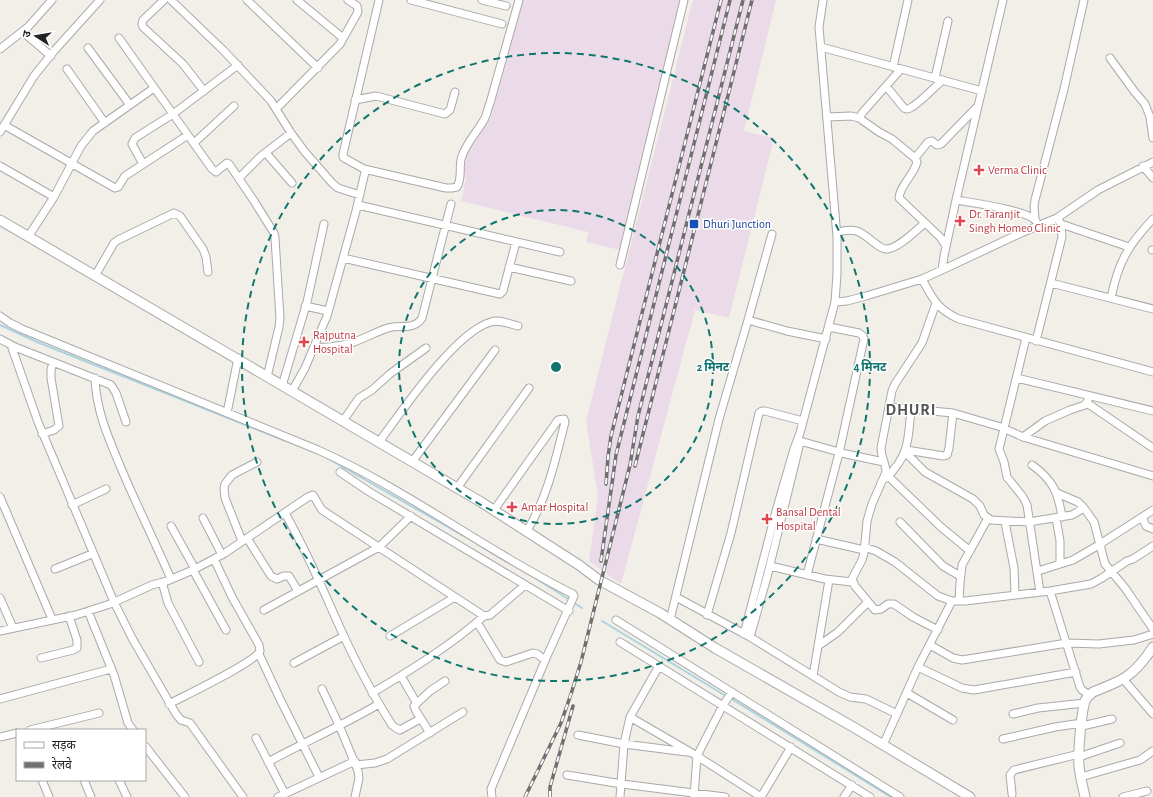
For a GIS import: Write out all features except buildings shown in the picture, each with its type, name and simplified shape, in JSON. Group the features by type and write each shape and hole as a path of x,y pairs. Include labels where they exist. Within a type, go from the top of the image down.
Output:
{"street":[{"path":"0,49 23,32 52,0"},
{"path":"0,132 31,81 50,56 100,0"},
{"path":"164,0 144,20 142,24 143,27 183,64 204,91"},
{"path":"171,0 238,65 271,101 305,152 333,184 338,188 360,195"},
{"path":"247,0 318,68"},
{"path":"297,0 343,38"},
{"path":"276,109 340,44 358,12 357,6 348,0"},
{"path":"379,0 342,154 343,157 364,169 446,188 457,187 461,181 460,166 462,158 465,149 485,117 519,0"},
{"path":"411,0 502,24"},
{"path":"482,0 506,6"},
{"path":"620,265 684,0"},
{"path":"747,636 778,504 800,433 835,302 838,252 837,232 819,27 823,0"},
{"path":"892,67 908,0"},
{"path":"942,270 956,200 1003,0"},
{"path":"1037,222 1034,211 1035,200 1064,89 1084,0"},
{"path":"935,78 948,21"},
{"path":"23,32 50,56"},
{"path":"119,38 214,171 218,171 229,164 274,233 280,318 267,377"},
{"path":"821,47 982,91"},
{"path":"88,48 130,105"},
{"path":"1110,58 1145,104 1150,117 1153,138"},
{"path":"143,164 132,144 135,138 173,114 238,65"},
{"path":"67,69 105,123"},
{"path":"859,118 862,112 901,69"},
{"path":"886,86 906,109 916,104 943,80"},
{"path":"28,237 54,197 85,139 93,131 154,88"},
{"path":"355,100 376,96 445,114 450,110 455,92"},
{"path":"915,158 928,142 932,141 937,144 941,144 978,105"},
{"path":"194,143 234,106"},
{"path":"827,117 851,116 859,118 892,139 915,158 917,162 900,193 899,198 946,246"},
{"path":"4,125 115,188 118,187 125,176 188,135"},
{"path":"239,178 266,152 291,133"},
{"path":"266,152 292,183"},
{"path":"1059,221 1098,190 1153,162"},
{"path":"0,166 54,197"},
{"path":"1143,166 1153,178"},
{"path":"292,391 314,348 328,311 358,205 365,172 364,169"},
{"path":"956,200 1025,214 1037,222"},
{"path":"314,348 339,346 388,328 397,326 407,327 419,322 422,318 451,204"},
{"path":"358,205 560,252"},
{"path":"95,276 114,243 174,213 180,216 203,249 206,257 208,272"},
{"path":"1110,298 1120,265 1129,247 1153,219"},
{"path":"0,220 238,358 282,386 494,510 579,564 599,580 811,702 970,797"},
{"path":"1036,340 1062,236 1059,221"},
{"path":"835,302 847,301 866,296 922,279 1037,222 1059,221 1129,247"},
{"path":"837,232 851,230 857,231 872,240 882,249 888,249 905,240 925,223"},
{"path":"282,386 305,306 324,224"},
{"path":"670,620 719,419 772,234"},
{"path":"343,258 500,294 503,291 516,242"},
{"path":"509,268 571,281"},
{"path":"922,279 936,303 943,311 959,319 1153,372"},
{"path":"1051,283 1153,309"},
{"path":"936,303 924,339 892,391 881,454 884,462 886,478 970,551"},
{"path":"305,306 328,311"},
{"path":"0,316 22,329 349,464 430,510 540,577 573,594 574,598 570,609 545,660 491,789 492,797"},
{"path":"748,320 787,331 826,339"},
{"path":"379,442 426,379 460,341 474,330 493,321 518,326"},
{"path":"807,575 839,453 864,339 859,333 829,327"},
{"path":"1026,338 1000,445 1000,453 1004,462 1007,477 1026,502 1038,571 1040,592"},
{"path":"0,339 11,345 95,378 113,387 126,422"},
{"path":"11,345 42,434 92,554 114,602 169,704 179,718 190,723 243,797"},
{"path":"343,421 359,398 426,348"},
{"path":"412,462 495,350"},
{"path":"227,413 238,358"},
{"path":"42,434 54,430 59,426 51,378 51,370 54,362"},
{"path":"95,378 96,398 106,432 171,579"},
{"path":"1017,378 1088,399 1153,411"},
{"path":"457,488 529,388"},
{"path":"1023,437 1045,421 1082,406 1088,399"},
{"path":"1088,399 1153,448"},
{"path":"889,406 953,413 1005,428 1023,437 1153,476"},
{"path":"911,409 906,451 901,460 886,478 872,504 862,560 852,577 852,582 875,610 878,611 888,604 894,604 913,617 938,630"},
{"path":"707,615 731,533 759,413 765,411 803,421"},
{"path":"906,451 944,456 947,455 953,413"},
{"path":"494,510 558,420 564,419 565,422 546,493 538,513 527,531"},
{"path":"747,636 770,566 798,451 800,433"},
{"path":"800,441 839,453 884,462"},
{"path":"906,451 925,472 974,499 980,506 984,515 991,520 1005,522 1029,522 1072,515 1084,508"},
{"path":"257,462 232,475 225,484 224,488 227,502 245,540 267,571 277,579 284,576 289,576 298,591"},
{"path":"1032,465 1043,473 1057,493 1060,564"},
{"path":"340,472 368,491 525,585 570,609"},
{"path":"72,505 106,490"},
{"path":"1057,493 1078,502 1094,522 1105,564 1125,588 1153,629"},
{"path":"0,631 88,611 114,602 146,587 194,570 222,555 313,495 322,510 484,616"},
{"path":"0,497 52,620"},
{"path":"1038,571 1073,560 1153,510"},
{"path":"285,513 302,542 344,636 372,693 392,725 398,730 420,719"},
{"path":"264,610 379,548 411,516"},
{"path":"203,518 222,555"},
{"path":"883,745 918,667 956,601 962,565 988,518"},
{"path":"1142,518 1146,526 1153,528"},
{"path":"900,522 943,566 960,576"},
{"path":"1005,522 1014,568 1015,595"},
{"path":"171,526 226,630"},
{"path":"816,539 876,551 895,562 938,596 956,601 1050,591 1091,584 1112,573 1127,561 1153,546"},
{"path":"55,569 92,554"},
{"path":"214,559 232,597 259,645 259,654 319,777"},
{"path":"770,566 829,580 852,582"},
{"path":"813,676 829,580"},
{"path":"162,582 168,603 199,662"},
{"path":"372,693 448,645 484,616 490,615 525,585"},
{"path":"1050,591 1082,690 1087,699 1082,724 1079,756 1085,797"},
{"path":"390,636 455,597"},
{"path":"676,597 747,636 850,697 866,699 897,714"},
{"path":"0,598 13,628"},
{"path":"818,646 838,632 868,602"},
{"path":"88,611 111,669 128,723 132,729"},
{"path":"41,658 76,648 77,640 69,616"},
{"path":"616,620 731,694 900,797"},
{"path":"477,622 500,660 506,662 533,653 545,660"},
{"path":"930,645 953,658 962,660 1067,643 1099,644 1134,640 1153,634"},
{"path":"294,663 344,636"},
{"path":"620,642 725,703 870,797"},
{"path":"1013,714 1087,699 1124,680 1136,670 1153,649"},
{"path":"169,704 230,672 259,654"},
{"path":"620,797 624,744 630,717 659,666"},
{"path":"918,667 962,688 974,690 1076,672"},
{"path":"0,699 111,669"},
{"path":"401,676 416,702"},
{"path":"1124,680 1153,714"},
{"path":"430,733 414,708 416,702 445,681"},
{"path":"322,689 339,725 359,774 357,796"},
{"path":"907,693 953,720"},
{"path":"694,795 694,754 731,694"},
{"path":"268,762 379,704"},
{"path":"256,738 268,762 280,796 319,777 355,763 376,763 388,759 463,712"},
{"path":"34,729 99,714"},
{"path":"630,717 694,754 761,797 791,747"},
{"path":"1003,739 1055,727 1112,719"},
{"path":"0,737 16,733"},
{"path":"578,735 624,744 694,754"},
{"path":"1012,794 1010,775 1014,770 1079,756 1120,743"},
{"path":"146,747 185,797"},
{"path":"1081,777 1140,760 1153,750"},
{"path":"567,775 694,795 725,797"},
{"path":"42,781 49,797"},
{"path":"84,781 91,797"},
{"path":"119,781 127,797"},
{"path":"844,797 852,785"},
{"path":"1123,797 1147,791"}],"shaded area":[{"path":"523,0 681,0 620,250 586,242 588,232 461,201 466,179 464,168 468,151 480,132 490,120"},
{"name":"Dhuri Junction","path":"693,0 776,0 744,131 774,138 729,318 695,310 621,584 589,561 598,496 586,421"}],"waterway":[{"path":"0,325 37,342 286,441"},
{"path":"327,458 464,536"},
{"path":"532,576 570,600"},
{"path":"574,603 582,608"},
{"path":"602,621 726,696"},
{"path":"730,698 891,797"}],"railway":[{"path":"606,484 611,436 721,0"},
{"path":"601,561 616,455 730,0"},
{"path":"525,797 561,723 581,662 630,465 638,416 743,0"},
{"path":"635,466 752,0"},
{"path":"550,797 550,787 573,706"}],"place":[{"name":"Verma Clinic","path":"979,170"},
{"name":"Dr. Taranjit Singh Homeo Clinic","path":"960,221"},
{"name":"Dhuri Junction","path":"694,224"},
{"name":"Rajputna Hospital","path":"304,342"},
{"name":"Amar Hospital","path":"512,507"},
{"name":"Bansal Dental Hospital","path":"767,519"}],"district":[{"name":"DHURI","path":"911,409"}]}
